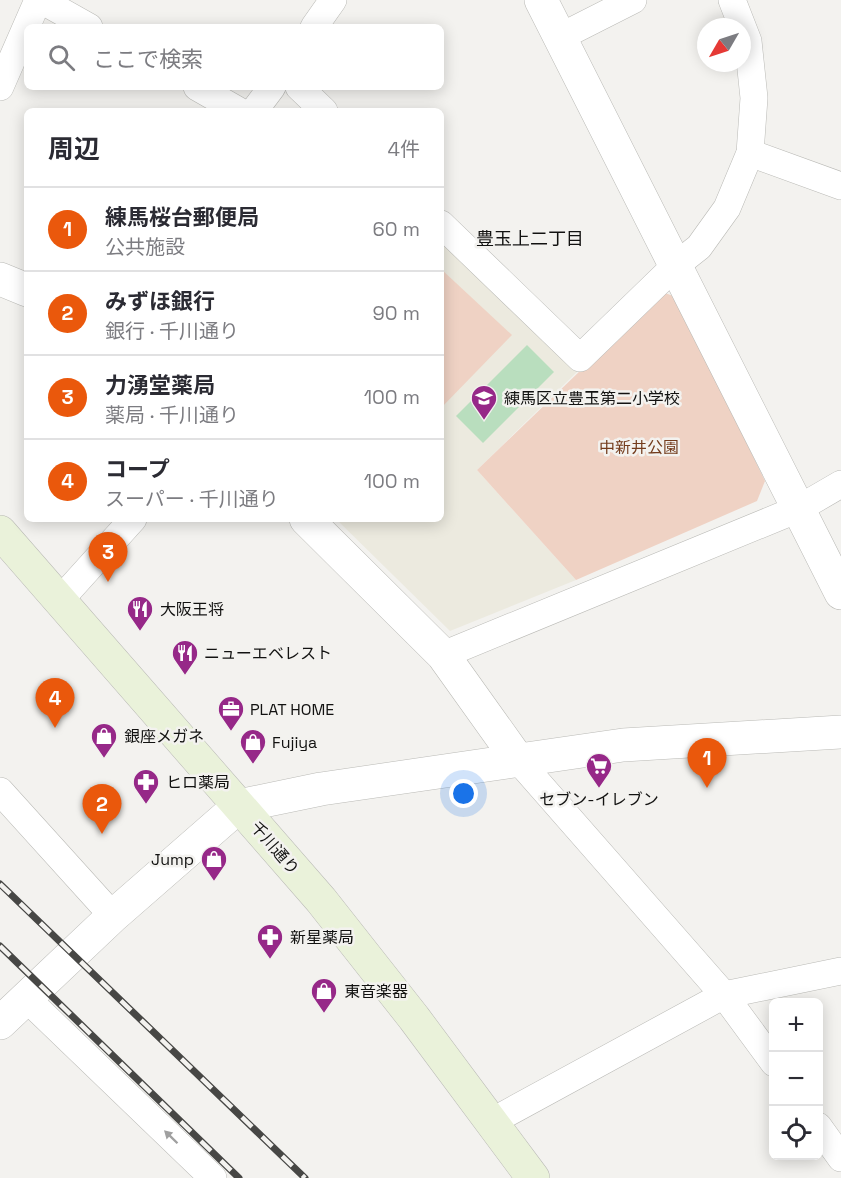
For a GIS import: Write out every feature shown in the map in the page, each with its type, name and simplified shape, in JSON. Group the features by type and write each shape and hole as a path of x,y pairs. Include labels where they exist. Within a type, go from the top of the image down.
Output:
{"main road":[{"name":"千川通り","path":"0,532 321,900 369,959 533,1178"}],"street":[{"path":"29,24 40,0 84,24"},
{"path":"316,24 333,0"},
{"path":"541,0 841,593"},
{"path":"560,37 633,0"},
{"path":"444,227 580,358 675,266 699,247 727,208 750,153 754,98 748,40 732,0"},
{"path":"0,87 24,35"},
{"path":"202,90 234,108"},
{"path":"256,108 270,90"},
{"path":"302,90 321,108"},
{"path":"750,153 841,186"},
{"path":"0,279 24,289"},
{"path":"443,655 798,509 841,484"},
{"path":"60,600 131,522"},
{"path":"309,522 443,655 518,760 724,995 769,1056"},
{"path":"213,1178 8,1013 113,916 239,806 321,789 623,745 841,732"},
{"path":"0,791 113,916"},
{"path":"491,1122 724,995 841,971"},
{"path":"823,1132 841,1158"}],"shaded area":[{"name":"練馬区立豊玉第二小学校","path":"444,245 578,371 477,470 576,580 450,631 339,522 444,522"},
{"path":"527,345 554,372 483,443 456,416"}],"green space":[{"path":"444,272 512,335 444,405"},
{"name":"中新井公園","path":"662,292 676,297 765,481 757,501 576,580 477,470"}],"railway":[{"path":"0,884 305,1178"},
{"path":"0,946 239,1178"}],"place":[{"name":"練馬区立豊玉第二小学校","path":"484,421"},
{"name":"力湧堂薬局","path":"108,582"},
{"name":"大阪王将","path":"140,632"},
{"name":"ニューエベレスト","path":"185,676"},
{"name":"コープ","path":"55,728"},
{"name":"PLAT HOME","path":"231,732"},
{"name":"銀座メガネ","path":"104,759"},
{"name":"Fujiya","path":"253,765"},
{"name":"練馬桜台郵便局","path":"707,788"},
{"name":"セブン-イレブン","path":"599,789"},
{"name":"ヒロ薬局","path":"146,805"},
{"name":"みずほ銀行","path":"102,834"},
{"name":"Jump","path":"214,882"},
{"name":"新星薬局","path":"270,960"},
{"name":"東音楽器","path":"324,1014"}],"district":[{"name":"豊玉上二丁目","path":"530,238"}]}
